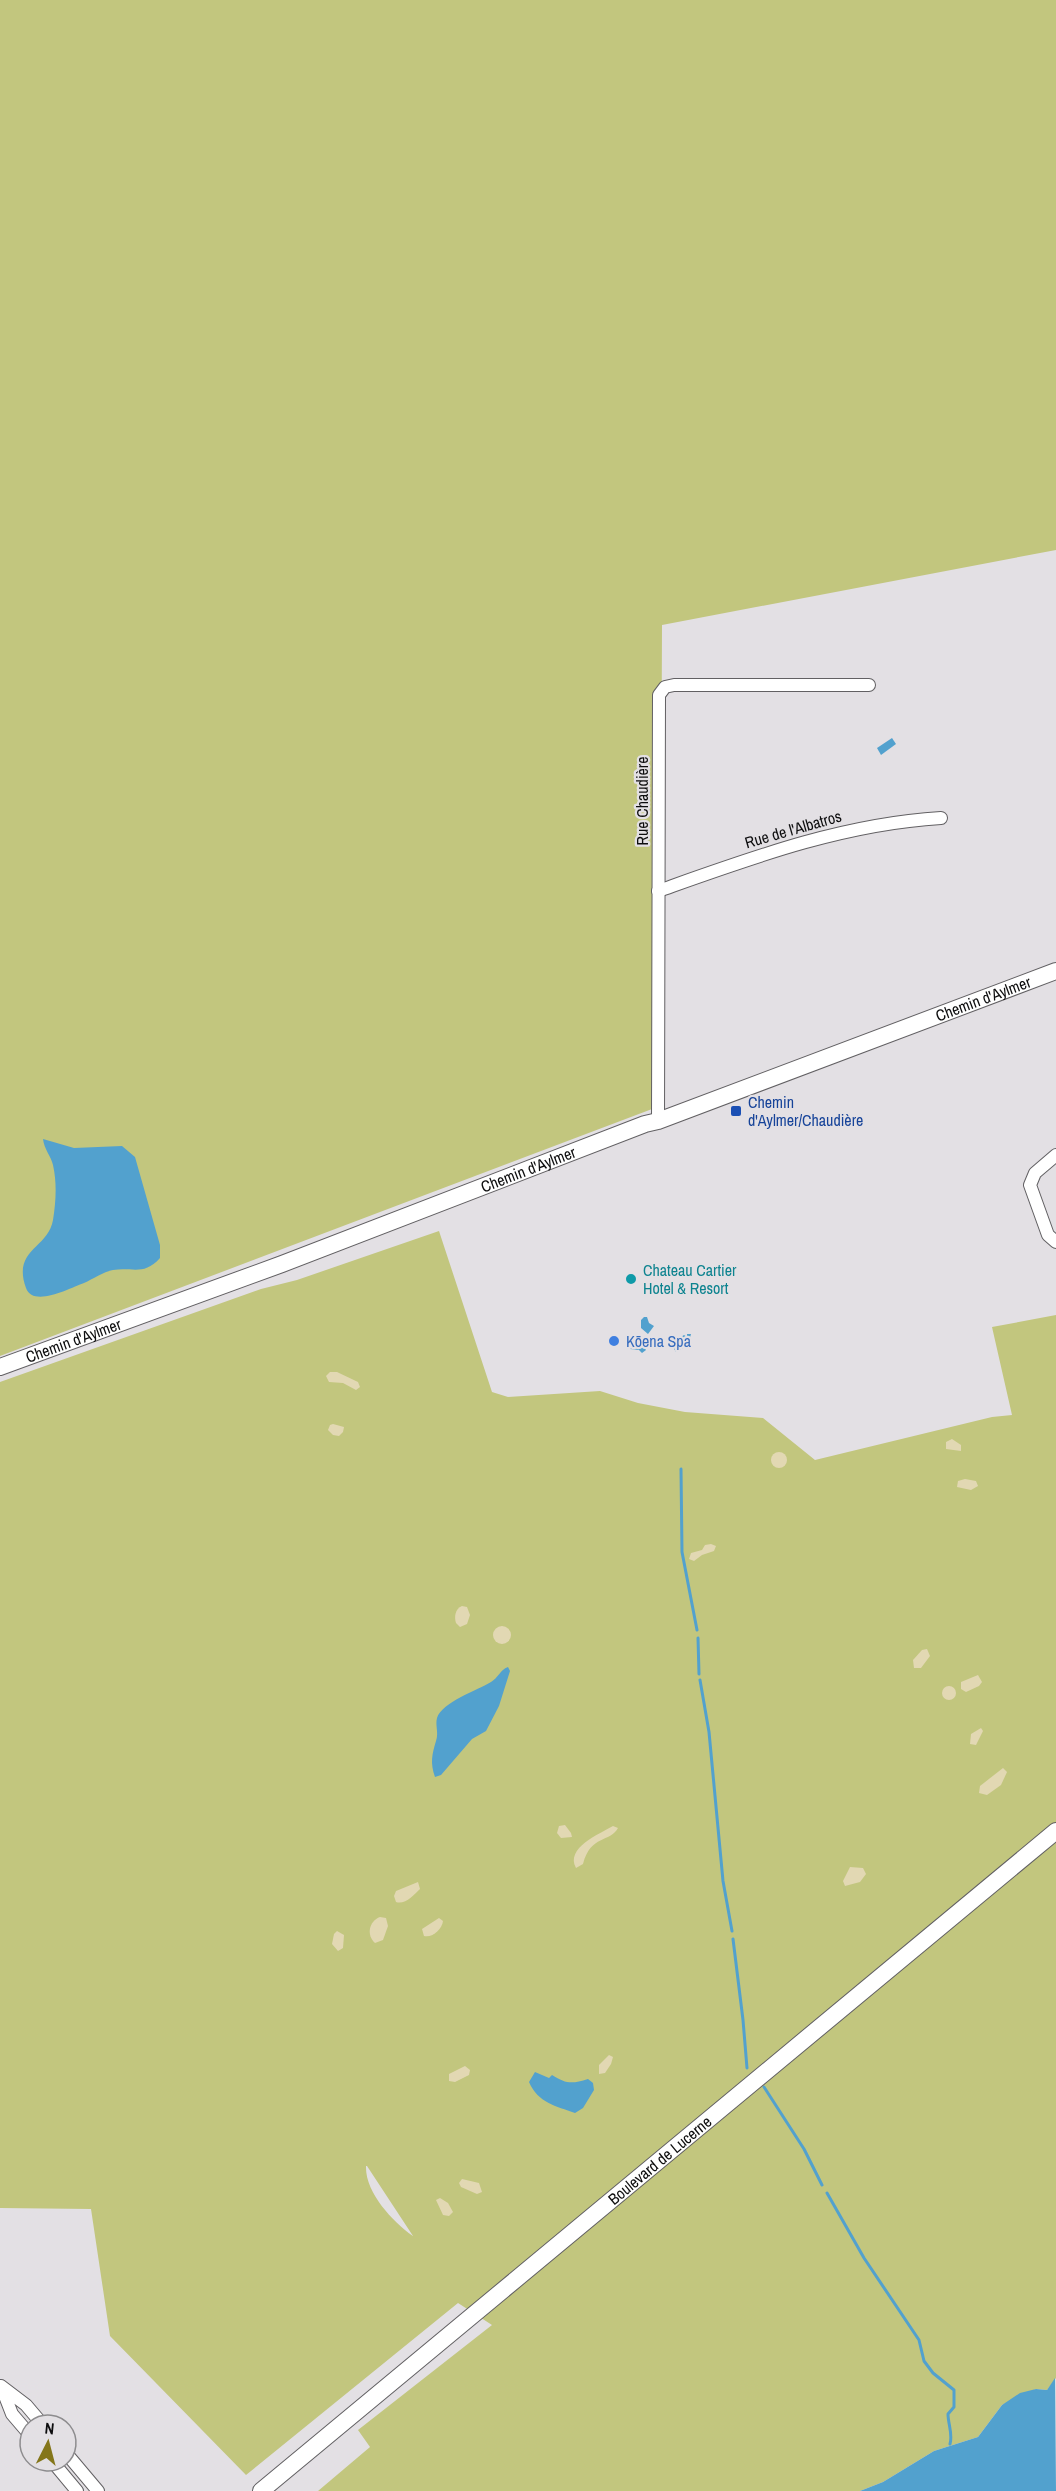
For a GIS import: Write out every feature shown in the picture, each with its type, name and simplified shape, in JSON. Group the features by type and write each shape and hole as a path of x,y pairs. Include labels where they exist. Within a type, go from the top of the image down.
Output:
{"main road":[{"name":"Chemin d'Aylmer","path":"0,1367 275,1267 1056,970"},
{"name":"Boulevard de Lucerne","path":"261,2491 1056,1831"}],"street":[{"name":"Rue Chaudière","path":"658,1121 659,695 665,687 869,685"},
{"name":"Rue de l'Albatros","path":"658,891 758,855 819,837 888,823 941,818"},
{"path":"1056,1155 1032,1178 1031,1191 1048,1235 1056,1242"},
{"path":"1,2386 33,2413"},
{"path":"1,2386 12,2414 18,2421"},
{"path":"78,2467 98,2491"},
{"path":"62,2473 77,2491"}],"green space":[{"path":"0,0 1056,0 1056,550 662,625 660,1106 0,1356"},
{"path":"439,1231 492,1392 508,1397 600,1391 638,1403 685,1412 763,1418 815,1460 992,1417 1012,1415 992,1327 1056,1315 1056,2378 1047,2390 1036,2389 1002,2405 978,2437 934,2451 883,2482 860,2491 318,2491 370,2447 358,2430 492,2325 458,2303 246,2475 110,2336 91,2209 0,2208 0,1382 261,1289 297,1280","holes":["367,2166 413,2236 389,2214 375,2196 367,2176"]}],"sand":[{"path":"330,1372 337,1372 358,1382 360,1387 356,1390 343,1383 329,1382 326,1376"},
{"path":"333,1424 344,1427 339,1436 333,1435 328,1430"},
{"path":"952,1439 961,1445 961,1451 946,1449 946,1442"},
{"path":"779,1452 785,1454 787,1460 785,1466 779,1468 773,1466 771,1460 773,1454"},
{"path":"965,1479 976,1481 978,1486 971,1490 957,1487 958,1481"},
{"path":"711,1544 716,1546 714,1551 694,1561 689,1559 691,1553"},
{"path":"462,1606 467,1607 470,1615 467,1624 460,1627 456,1623 455,1616 456,1611"},
{"path":"502,1626 508,1629 511,1635 508,1641 502,1644 496,1641 493,1635 496,1629"},
{"path":"927,1649 930,1656 921,1668 914,1668 913,1660 922,1650"},
{"path":"978,1675 982,1682 979,1686 966,1692 961,1689 961,1682"},
{"path":"946,1686 952,1686 956,1693 952,1700 946,1700 942,1696 942,1690"},
{"path":"981,1728 983,1731 976,1745 970,1744 971,1734"},
{"path":"1003,1768 1007,1772 1001,1785 987,1795 979,1793 980,1786"},
{"path":"565,1825 572,1837 561,1838 557,1833 559,1826"},
{"path":"613,1826 618,1828 615,1833 595,1843 586,1854 583,1864 576,1868 575,1854 579,1848"},
{"path":"850,1867 863,1868 866,1874 860,1882 845,1886 843,1881"},
{"path":"418,1882 420,1889 415,1894 406,1901 396,1902 394,1896 396,1891"},
{"path":"380,1917 386,1918 388,1926 383,1940 375,1943 370,1936 370,1928 373,1922"},
{"path":"439,1918 443,1921 439,1930 431,1936 424,1936 422,1929"},
{"path":"337,1931 344,1935 343,1948 338,1951 332,1944"},
{"path":"609,2055 613,2057 611,2064 605,2073 599,2074 599,2065"},
{"path":"465,2066 470,2070 469,2075 455,2082 449,2081 449,2074"},
{"path":"462,2179 479,2183 482,2192 477,2194 461,2187 459,2183"},
{"path":"440,2198 448,2203 453,2212 449,2216 443,2215 436,2200"}],"water":[{"path":"892,738 896,744 881,755 877,748"},
{"path":"43,1139 74,1148 122,1146 135,1157 160,1245 160,1258 154,1264 138,1270 109,1271 84,1283 44,1297 30,1294 23,1275 24,1265 32,1250 50,1230 55,1206 54,1172"},
{"path":"647,1317 649,1323 654,1326 648,1334 641,1328 641,1320"},
{"path":"687,1334 691,1334 688,1345 676,1352 673,1347 670,1348 673,1341 677,1339 683,1341 681,1337 684,1335 687,1337"},
{"path":"638,1336 645,1338 647,1342 644,1345 646,1350 642,1353 639,1350 630,1349 634,1343 638,1342"},
{"path":"508,1667 510,1671 499,1706 486,1731 472,1739 441,1775 435,1777 432,1759 437,1738 437,1718 440,1712 453,1702 491,1682"},
{"path":"535,2072 549,2078 552,2075 569,2082 588,2079 593,2083 594,2090 583,2108 575,2113 554,2106 537,2095 529,2082"},
{"path":"1055,2378 1056,2491 860,2491 883,2482 934,2451 978,2437 1002,2405 1020,2393 1036,2389 1047,2390"}],"waterway":[{"path":"681,1469 682,1552 697,1630"},
{"path":"698,1638 699,1674"},
{"path":"700,1680 709,1732 723,1881 732,1931"},
{"path":"733,1939 747,2068"},
{"path":"764,2087 804,2149 822,2185"},
{"path":"827,2193 864,2258 919,2340 924,2361 933,2373 954,2390 954,2407 948,2414 950,2444"}],"place":[{"name":"Chemin d'Aylmer/Chaudière","path":"736,1111"},
{"name":"Chateau Cartier Hotel & Resort","path":"631,1279"},
{"name":"Kōena Spa","path":"614,1341"}]}
